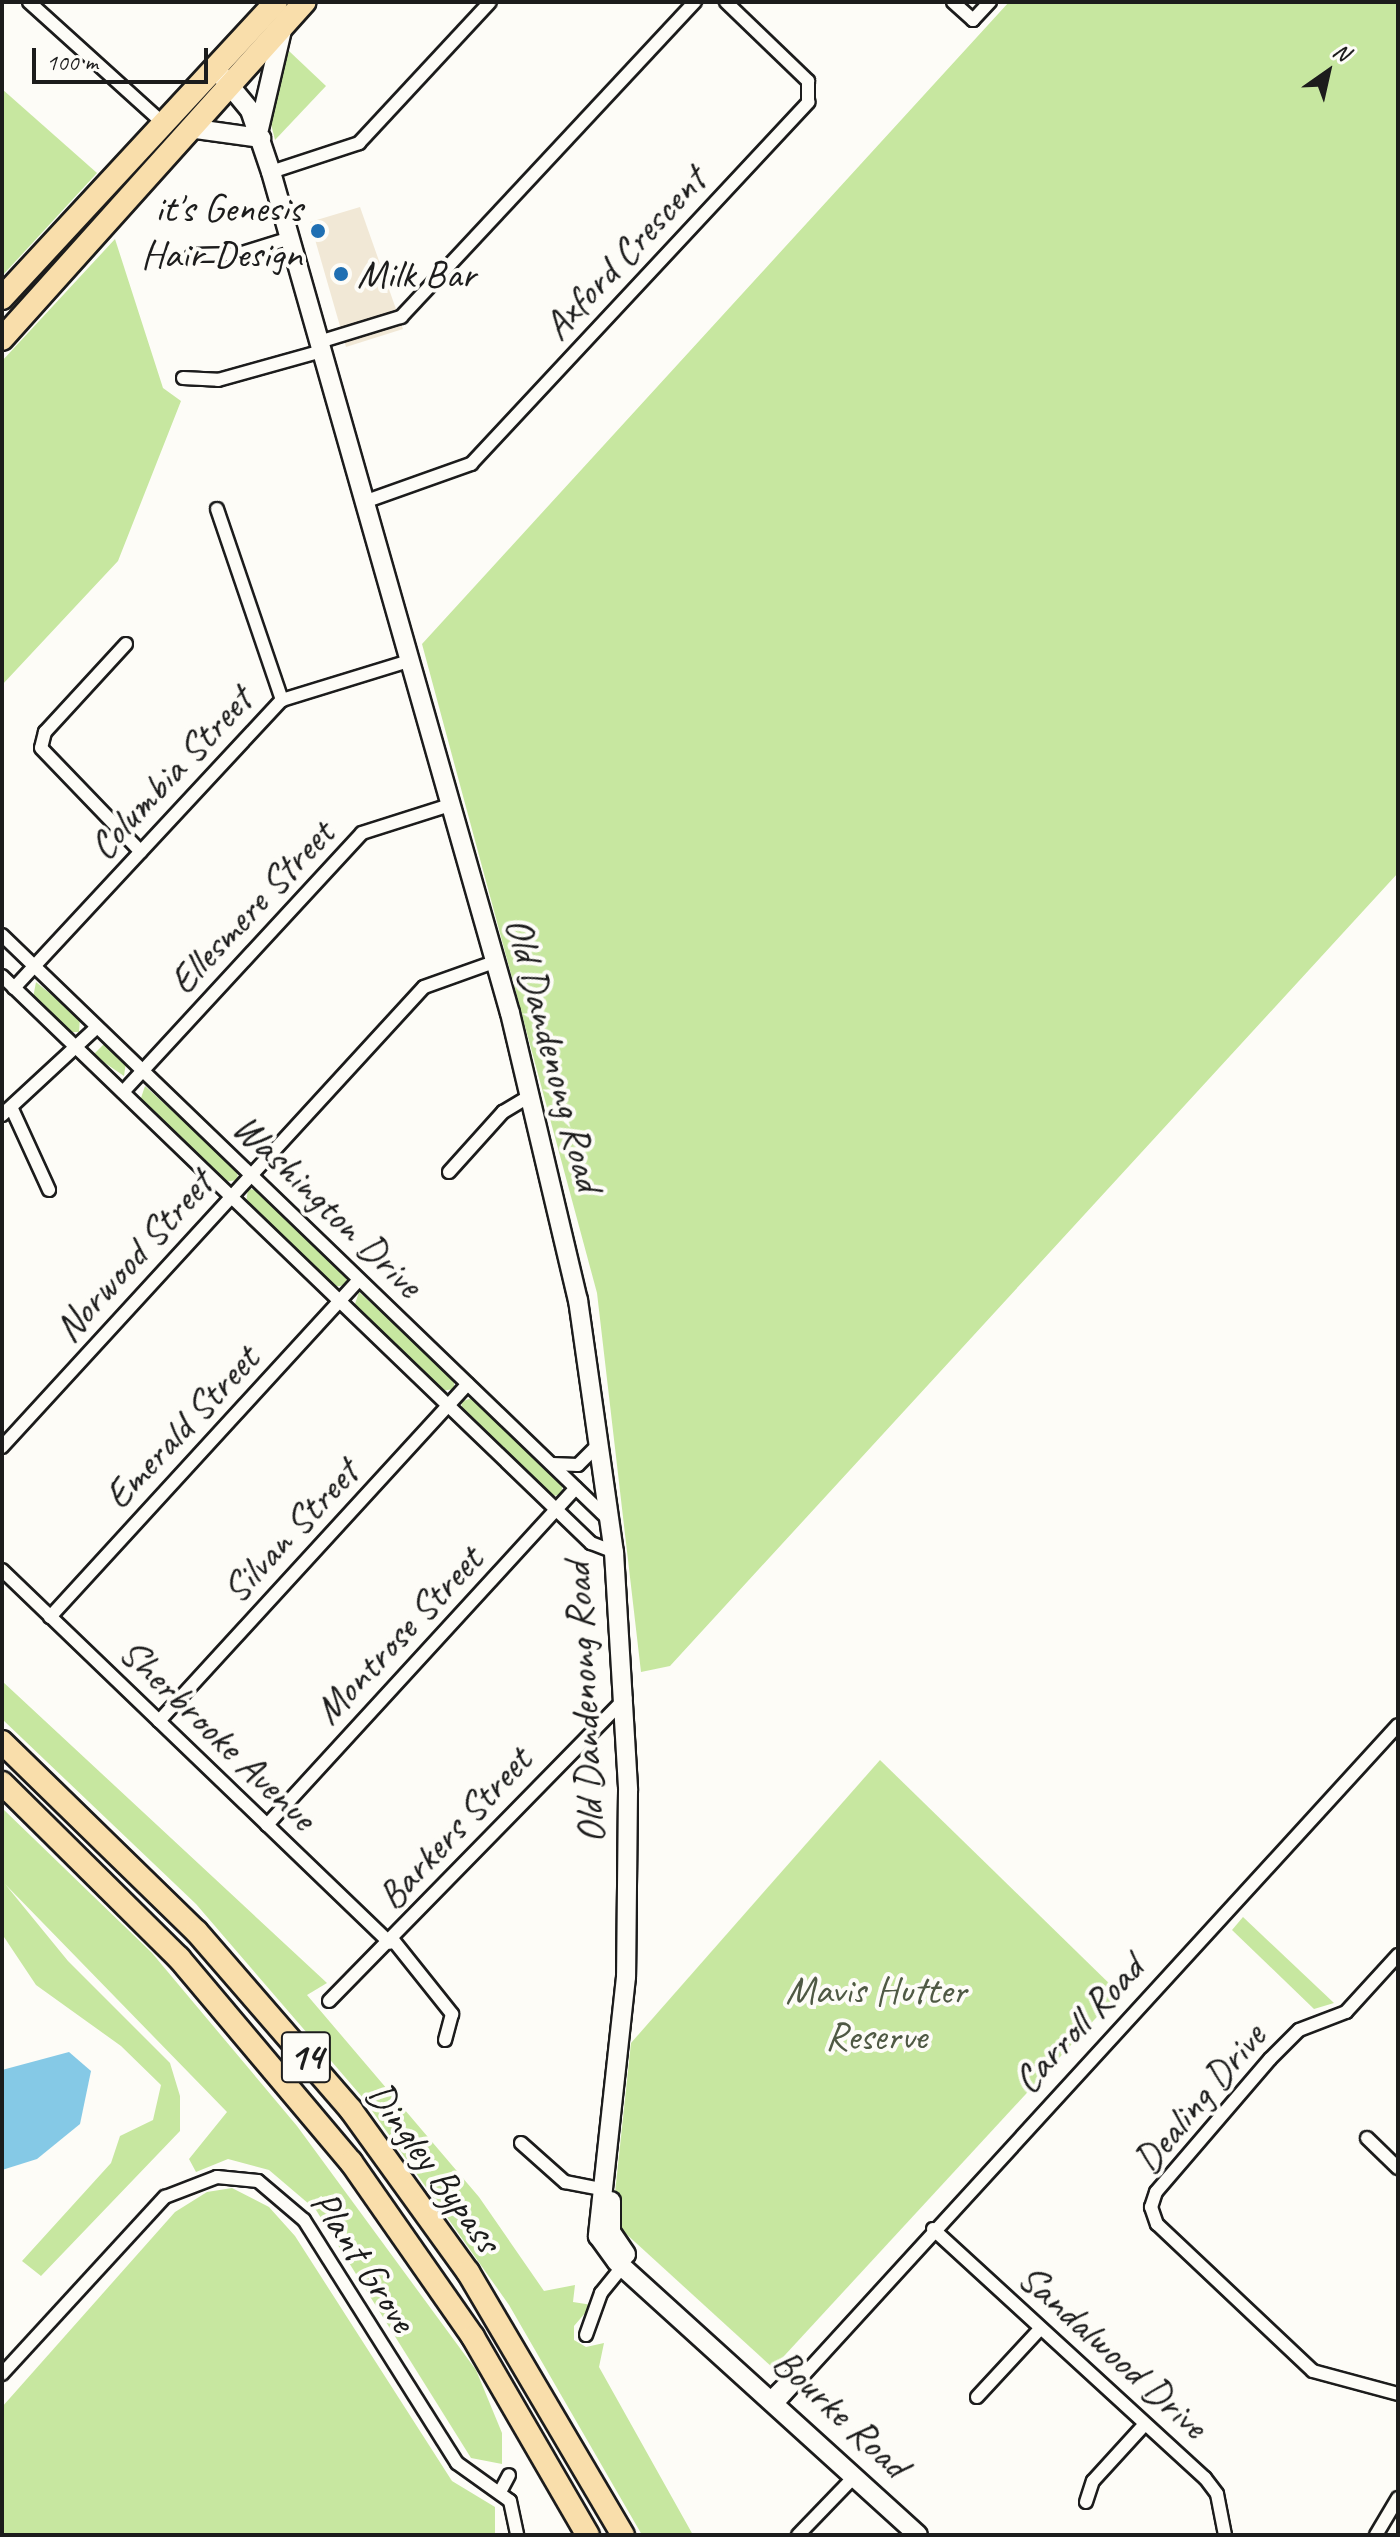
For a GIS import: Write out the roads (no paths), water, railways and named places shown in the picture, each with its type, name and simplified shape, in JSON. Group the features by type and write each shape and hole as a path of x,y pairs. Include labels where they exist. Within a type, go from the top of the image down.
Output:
{"highway":[{"path":"2,339 234,87 304,2"},
{"path":"2,298 271,4"},
{"name":"Dingley Bypass","path":"2,1742 197,1932 351,2110 468,2272 623,2535"},
{"name":"Dingley Bypass","path":"2,1783 179,1958 351,2162 473,2337 588,2535"}],"main road":[{"path":"196,129 260,135 266,77 283,27"},
{"name":"Old Dandenong Road","path":"214,68 234,87 260,135 450,805 530,1096 601,1441 626,1698 626,1948 604,2231 626,2262"},
{"name":"Bourke Road","path":"626,2262 918,2535"}],"street":[{"path":"29,2 163,123"},
{"path":"271,172 359,143 490,2"},
{"path":"183,378 218,380 401,317 695,2"},
{"name":"Axford Crescent","path":"364,502 471,464 808,102 808,81 726,2"},
{"path":"953,2 970,18"},
{"path":"970,18 980,2"},
{"path":"970,18 990,2"},
{"path":"192,255 239,254 290,238"},
{"path":"217,509 282,700"},
{"path":"126,644 45,732 41,748 141,852"},
{"name":"Columbia Street","path":"14,988 282,700 409,661"},
{"name":"Ellesmere Street","path":"123,1092 362,833 450,805"},
{"name":"Washington Drive","path":"2,935 610,1521"},
{"name":"Norwood Street","path":"2,1447 429,983 494,962"},
{"name":"Washington Drive","path":"2,976 591,1543 614,1552"},
{"path":"49,1190 7,1112 97,1027"},
{"path":"449,1172 510,1106 530,1096"},
{"name":"Emerald Street","path":"50,1617 359,1280"},
{"name":"Silvan Street","path":"159,1721 468,1384"},
{"path":"549,1462 578,1465 601,1441"},
{"name":"Montrose Street","path":"267,1825 576,1488"},
{"name":"Sherbrooke Avenue","path":"2,1570 392,1942 452,2014 445,2040"},
{"name":"Barkers Street","path":"329,2001 392,1942 626,1698"},
{"name":"Carroll Road","path":"774,2400 1398,1725"},
{"name":"Dealing Drive","path":"1398,1955 1346,2012 1308,2025 1280,2049 1156,2192 1151,2207 1157,2224 1313,2371 1398,2394"},
{"path":"1367,2138 1398,2168"},
{"path":"521,2143 565,2182 606,2190"},
{"name":"Plant Grove","path":"2,2374 165,2197 217,2177 258,2181 304,2220 453,2458 500,2492 514,2507 517,2535"},
{"name":"Sandalwood Drive","path":"933,2229 1217,2494 1225,2535"},
{"path":"586,2335 601,2293 626,2262"},
{"path":"977,2397 1040,2329"},
{"path":"1086,2502 1093,2481 1145,2424"},
{"path":"500,2492 509,2475"},
{"path":"798,2535 855,2476"},
{"path":"1376,2535 1398,2498"}],"water":[{"path":"69,2052 91,2071 80,2124 37,2159 2,2170 2,2070"}],"place":[{"name":"it's Genesis Hair Design","path":"318,231"},
{"name":"Milk Bar","path":"341,274"}],"park label":[{"name":"Mavis Hutter Reserve","path":"876,2013"}]}
